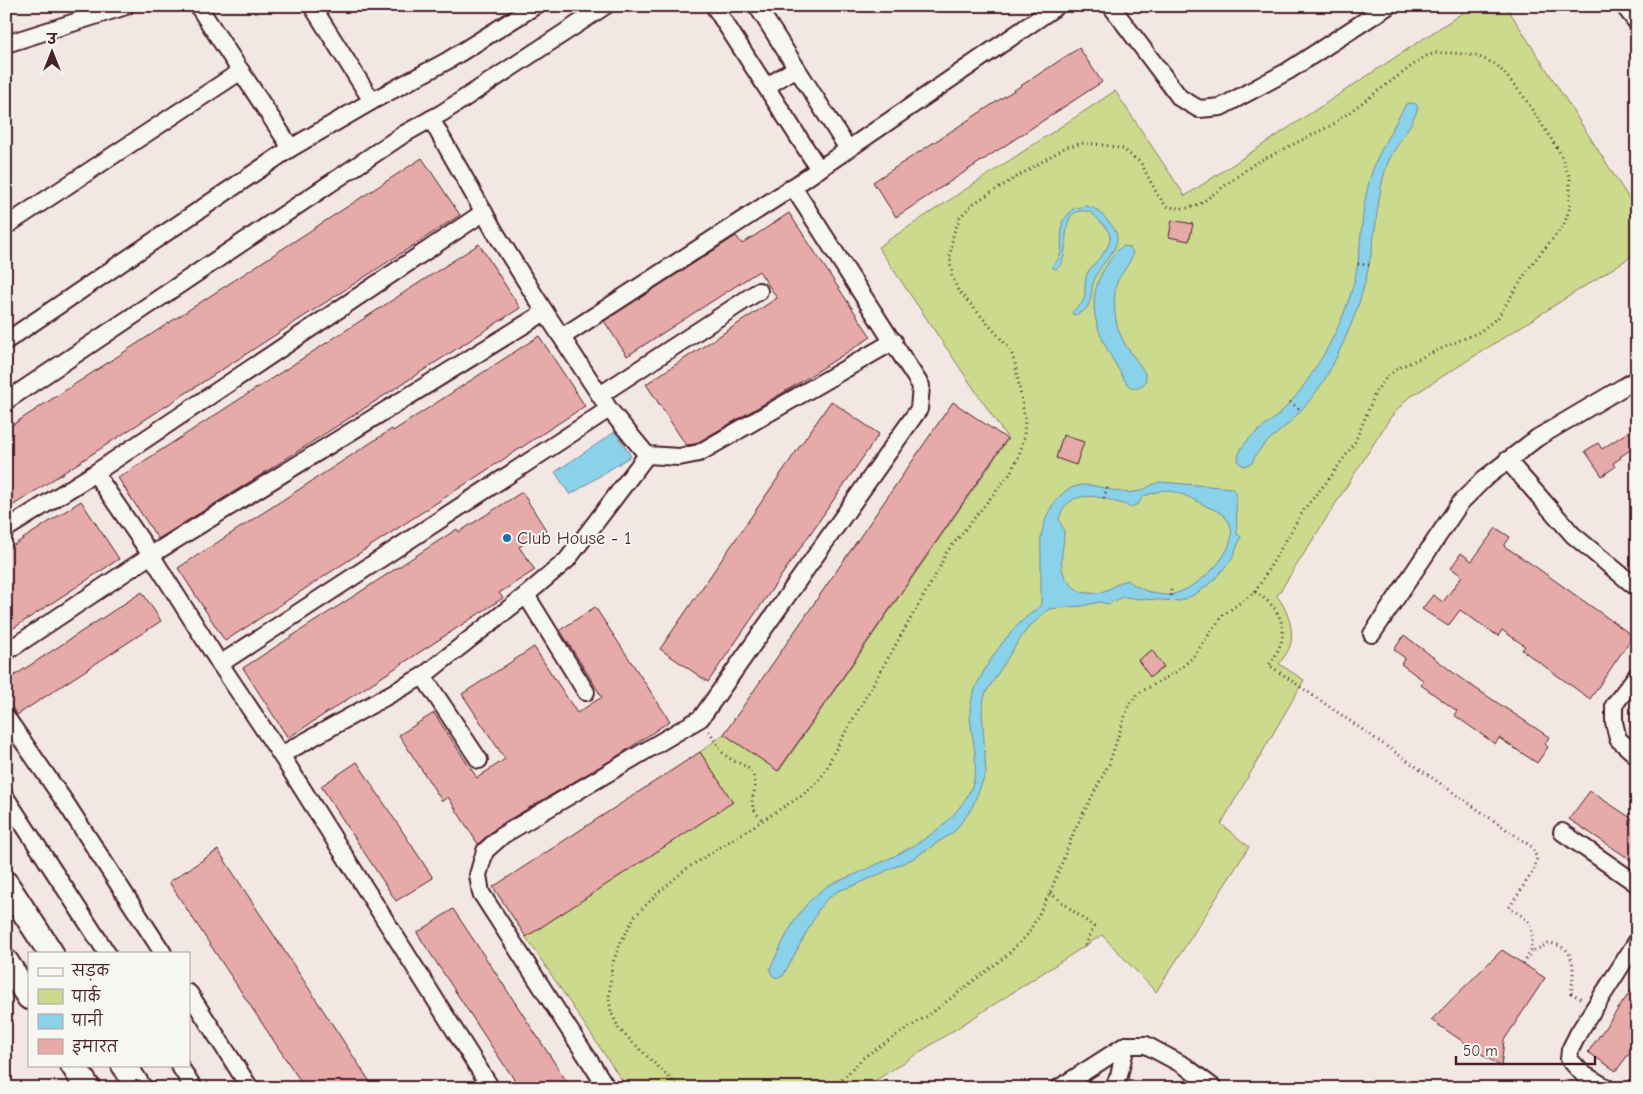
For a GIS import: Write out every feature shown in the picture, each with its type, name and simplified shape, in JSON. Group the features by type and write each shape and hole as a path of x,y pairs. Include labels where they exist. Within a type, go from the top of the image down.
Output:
{"street":[{"path":"6,44 126,6"},
{"path":"198,6 292,148"},
{"path":"312,6 372,101"},
{"path":"6,341 292,148 372,101 447,61 535,6"},
{"path":"6,401 404,134 431,119 606,6"},
{"path":"714,6 819,169"},
{"path":"757,6 848,150"},
{"path":"562,337 793,187 1057,6"},
{"path":"1111,6 1180,98 1199,109 1221,108 1288,71 1388,6"},
{"path":"1624,6 1637,23"},
{"path":"766,87 796,68"},
{"path":"6,226 241,71"},
{"path":"431,119 484,212 545,312 609,409 647,455 679,457 699,453 894,341"},
{"path":"607,1088 481,893 478,876 485,851 503,835 701,718 919,409 921,386 894,341 793,187"},
{"path":"6,529 95,473 484,212"},
{"path":"600,395 758,291"},
{"path":"6,652 151,555 545,312"},
{"path":"1372,634 1461,502 1484,479 1537,438 1637,379"},
{"path":"220,664 609,409"},
{"path":"281,754 424,676 526,595 567,560 647,455"},
{"path":"1508,460 1573,534 1637,588"},
{"path":"95,473 281,754 491,1088"},
{"path":"526,595 586,692"},
{"path":"1637,675 1614,704 1614,722 1618,739 1637,756"},
{"path":"424,676 479,760"},
{"path":"6,717 67,805 161,952"},
{"path":"6,798 105,952"},
{"path":"1562,832 1637,884"},
{"path":"6,884 50,952"},
{"path":"1607,1088 1583,1074 1569,1059 1570,1050 1579,1032 1637,941"},
{"path":"6,962 28,995"},
{"path":"190,995 250,1088"},
{"path":"1059,1088 1126,1045 1146,1045 1185,1066 1214,1088"},
{"path":"1113,1088 1119,1076 1126,1045"},
{"path":"74,1066 88,1088"},
{"path":"125,1066 139,1088"},
{"path":"180,1066 194,1088"}],"path":[{"path":"680,1088 620,1030 611,1012 609,997 612,965 620,944 635,916 686,869 816,786 825,773 833,754 946,553 1009,475 1019,456 1024,437 1025,419 1015,363 1010,349 958,290 952,276 950,258 953,235 960,217 974,202 1066,147 1084,143 1104,144 1123,148 1140,163 1166,206 1188,208 1200,204 1254,164 1332,125 1424,57 1435,53 1455,53 1477,56 1497,65 1522,94 1559,151 1570,178 1570,208 1564,225 1532,266 1498,317 1481,331 1398,368 1386,378 1376,391 1355,442 1306,508 1255,592 1223,615 1213,626 1193,657 1178,671 1139,694 1129,704 1109,764 1075,829 1050,893 1028,934 1006,956 929,1015 863,1058 834,1088"},
{"path":"1358,264 1369,265"},
{"path":"1290,402 1301,410"},
{"path":"1104,498 1108,486"},
{"path":"1171,590 1171,601"},
{"path":"1255,592 1268,599 1277,611 1282,625 1282,640 1278,653 1270,665 1532,847 1537,858 1534,870 1509,908 1525,916 1532,926 1532,952"},
{"path":"701,718 724,755 749,768 754,778 751,804 763,821"},
{"path":"1050,893 1094,927 1085,946"},
{"path":"1523,964 1532,952 1550,943 1562,946 1569,953 1572,962 1573,982 1571,993 1583,1000"}],"green space":[{"path":"1473,6 1506,6 1637,211 1637,253 1407,399 1390,418 1277,596 1287,613 1291,627 1289,648 1279,664 1304,680 1221,824 1249,847 1156,992 1102,935 864,1088 627,1088 526,937 732,802 700,752 724,734 779,771 1008,439 878,247 1115,91 1185,196"}],"water":[{"path":"1406,104 1416,104 1418,108 1387,165 1381,187 1368,269 1356,313 1344,340 1327,376 1300,412 1262,447 1252,463 1244,466 1238,462 1242,448 1247,441 1278,415 1296,396 1314,371 1336,330 1352,290 1358,262 1364,206 1372,172 1383,146"},
{"path":"1086,206 1098,211 1108,221 1117,237 1114,250 1095,278 1090,301 1086,309 1074,315 1072,313 1084,299 1088,272 1110,241 1107,229 1091,212 1081,211 1074,213 1067,226 1065,252 1062,262 1056,269 1053,268 1052,266 1058,260 1061,253 1062,222 1073,209"},
{"path":"1123,246 1129,247 1133,252 1116,286 1115,311 1117,324 1124,341 1146,376 1146,380 1140,388 1133,388 1127,384 1110,356 1098,327 1095,312 1094,297 1098,282 1111,257"},
{"path":"615,432 631,456 570,495 555,472"},
{"path":"1157,483 1232,488 1236,493 1237,534 1241,537 1232,559 1213,581 1196,594 1180,601 1123,597 1108,604 1100,602 1082,606 1049,609 1029,627 985,694 982,709 986,773 971,810 954,832 914,858 858,884 838,891 826,900 819,909 783,976 774,976 770,968 784,939 801,911 820,891 918,843 946,822 968,795 975,775 975,754 970,713 973,694 989,662 1002,644 1019,624 1041,605 1041,535 1047,515 1056,500 1069,489 1077,486 1092,485 1129,493","holes":["1163,490 1179,493 1217,511 1225,517 1231,528 1231,541 1225,554 1203,578 1177,593 1165,595 1145,590 1127,580 1099,593 1085,593 1076,589 1066,579 1062,566 1064,533 1059,517 1064,507 1070,501 1084,496 1092,496 1130,508 1138,504 1144,496"]}],"building":[{"path":"1079,48 1102,82 896,217 873,182"},
{"path":"422,158 460,215 6,510 6,429"},
{"path":"789,213 871,337 791,388 695,444 686,445 646,384 777,298 759,271 627,356 604,321 736,236 742,244"},
{"path":"1172,220 1193,224 1189,241 1169,237"},
{"path":"479,244 520,308 158,539 118,478"},
{"path":"539,336 585,406 225,641 178,568"},
{"path":"831,401 879,434 708,682 660,649"},
{"path":"953,402 1007,439 778,771 724,734"},
{"path":"1637,426 1637,445 1613,463 1615,467 1602,476 1585,451 1598,443 1602,449"},
{"path":"1063,435 1084,442 1076,465 1056,458"},
{"path":"522,492 546,530 519,547 535,570 499,593 503,598 288,738 243,668 457,529 459,532"},
{"path":"81,501 119,559 6,633 6,550"},
{"path":"1496,528 1510,537 1504,546 1633,636 1590,699 1522,650 1525,646 1502,630 1498,636 1460,610 1448,626 1422,609 1433,595 1443,602 1462,576 1451,568 1461,553 1472,561"},
{"path":"142,592 161,621 17,715 6,698 6,681"},
{"path":"595,607 670,721 613,759 498,826 478,844 448,797 442,801 399,735 434,713 477,778 505,759 462,694 534,647 577,713 602,697 560,630"},
{"path":"1404,635 1463,680 1549,737 1545,744 1548,747 1537,763 1499,738 1495,744 1454,715 1457,711 1421,685 1424,681 1401,664 1405,658 1394,650"},
{"path":"1152,650 1164,667 1150,677 1138,660"},
{"path":"700,752 733,802 526,937 493,887"},
{"path":"357,762 433,878 396,901 321,786"},
{"path":"1590,791 1637,822 1637,864 1569,819"},
{"path":"218,850 374,1088 305,1088 169,882"},
{"path":"453,909 571,1088 520,1088 492,1047 417,933"},
{"path":"1502,950 1545,978 1504,1040 1501,1067 1431,1020"},
{"path":"1637,982 1637,1043 1616,1071 1588,1052"}],"place":[{"name":"Club House - 1","path":"507,538"}]}
